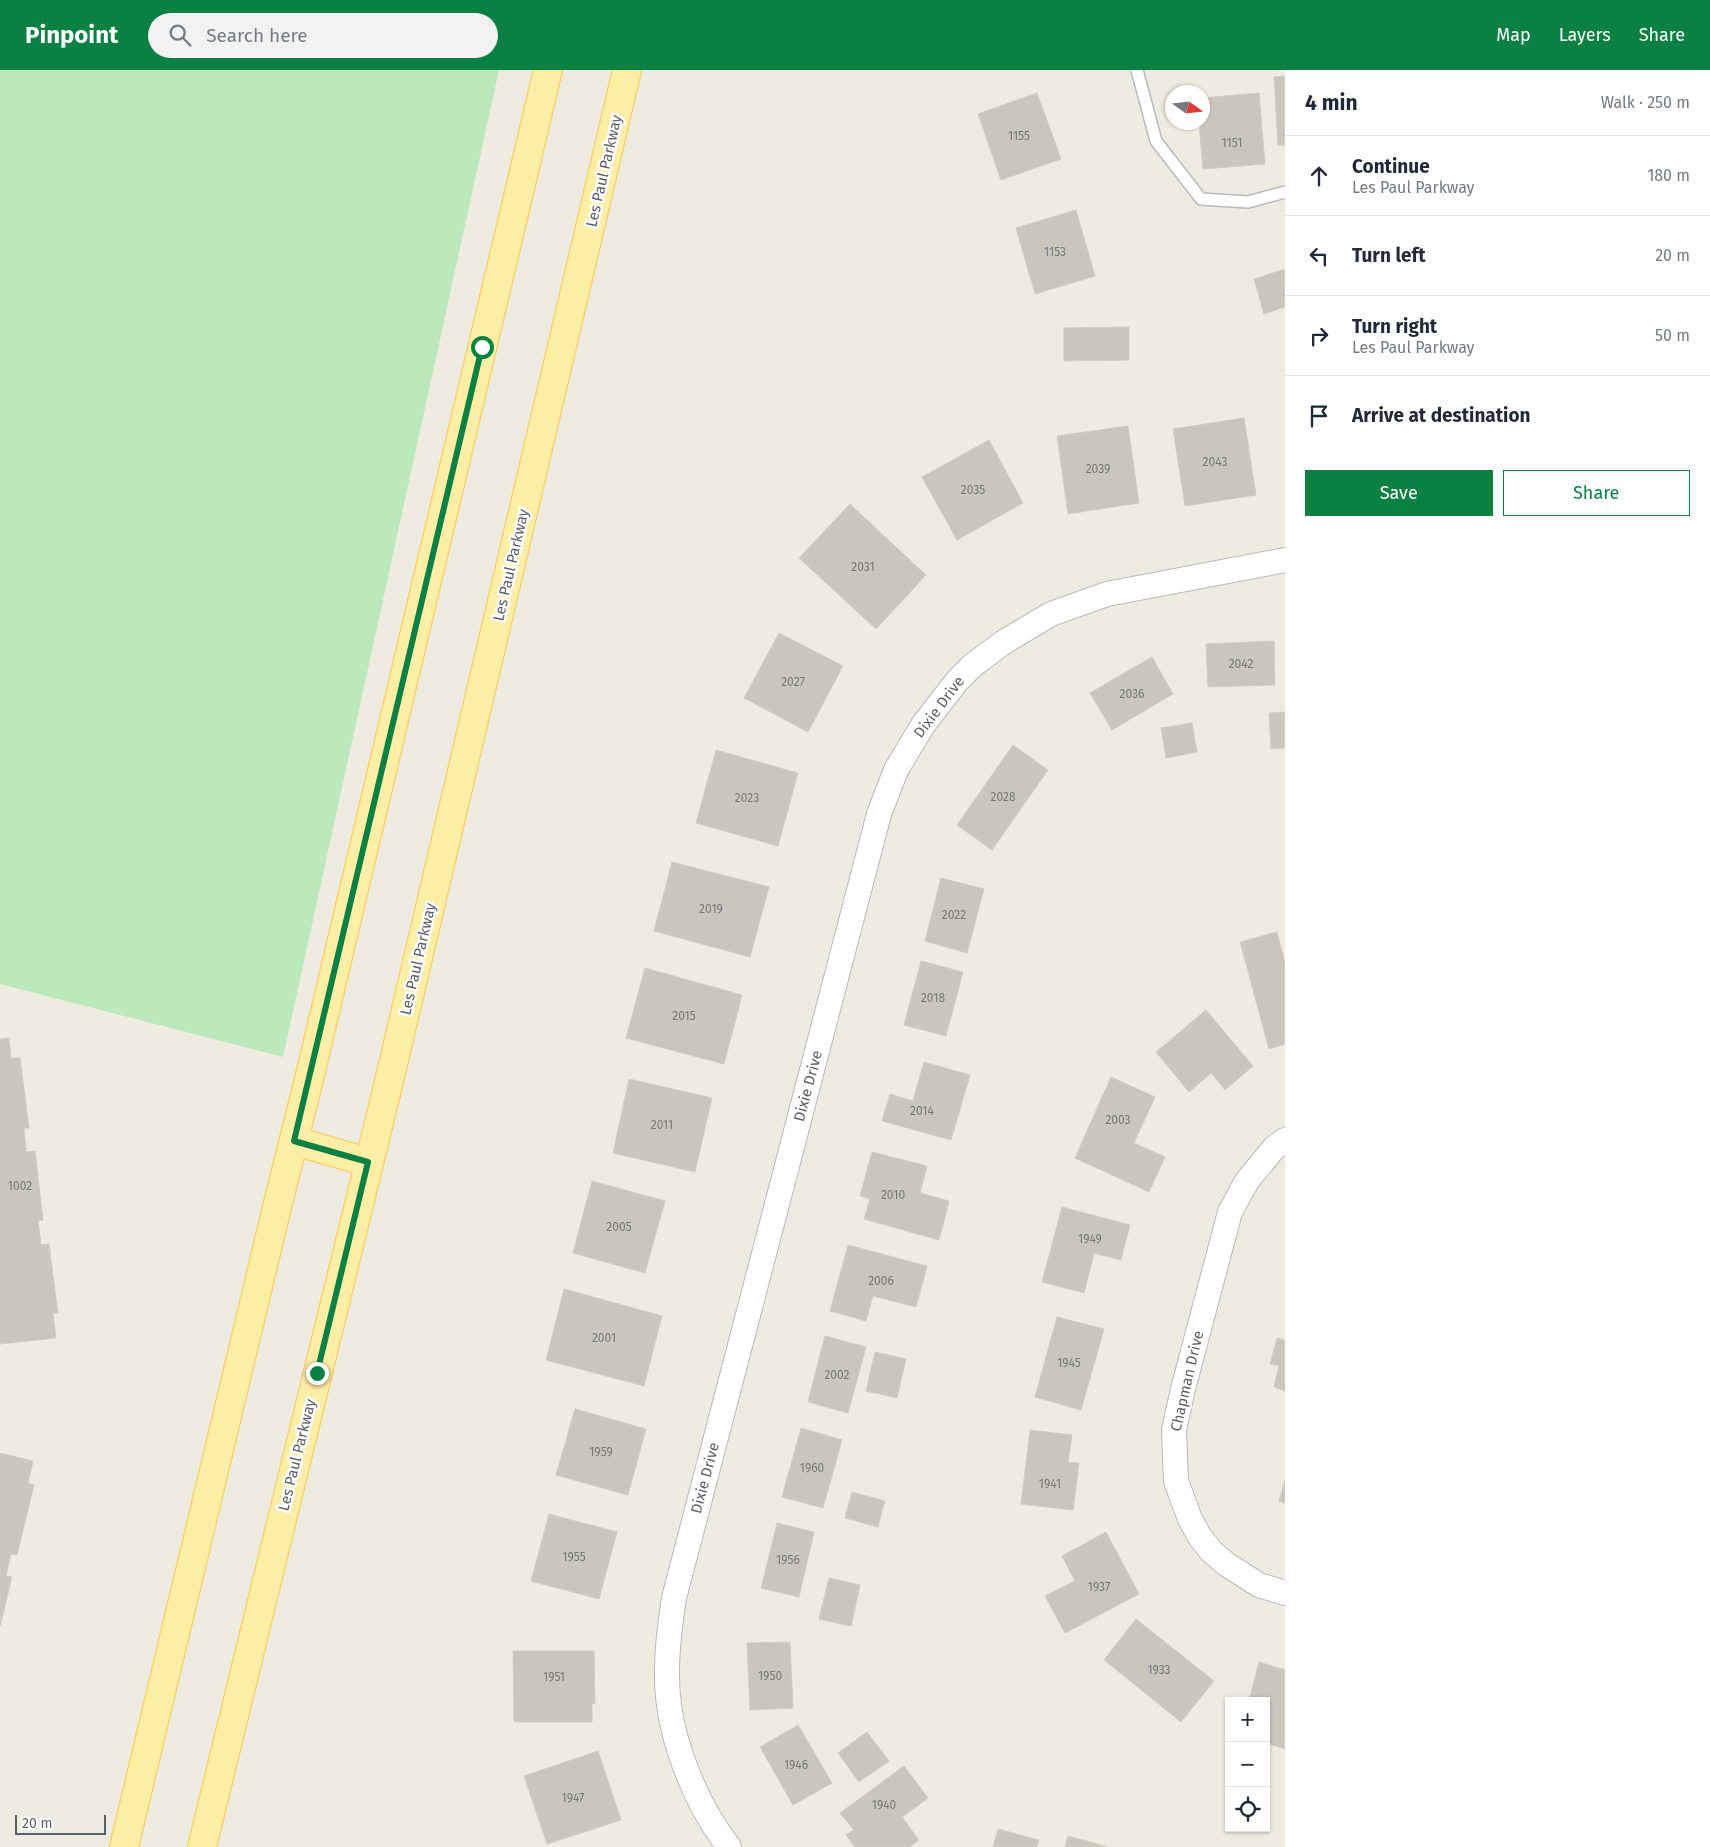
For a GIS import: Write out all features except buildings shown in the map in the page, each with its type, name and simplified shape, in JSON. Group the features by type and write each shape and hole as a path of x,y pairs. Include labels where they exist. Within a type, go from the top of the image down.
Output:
{"main road":[{"path":"124,1847 294,1141 548,70"},
{"name":"Les Paul Parkway","path":"202,1847 395,1055 627,70"},
{"path":"294,1141 368,1162"}],"street":[{"name":"Dixie Drive","path":"722,1845 699,1799 683,1760 668,1697 667,1644 674,1598 879,814 896,770 923,725 957,681 973,665 1004,642 1051,614 1107,594 1285,560"},
{"name":"Chapman Drive","path":"1285,1140 1274,1148 1247,1181 1230,1212 1174,1430 1176,1480 1190,1519 1200,1537 1226,1564 1259,1585 1285,1593"}],"lane":[{"path":"1137,70 1156,141 1200,199 1248,202 1285,192"}],"green space":[{"path":"0,70 499,70 283,1057 0,984"}],"route":[{"path":"317,1373 368,1162 294,1141 482,347"}]}
